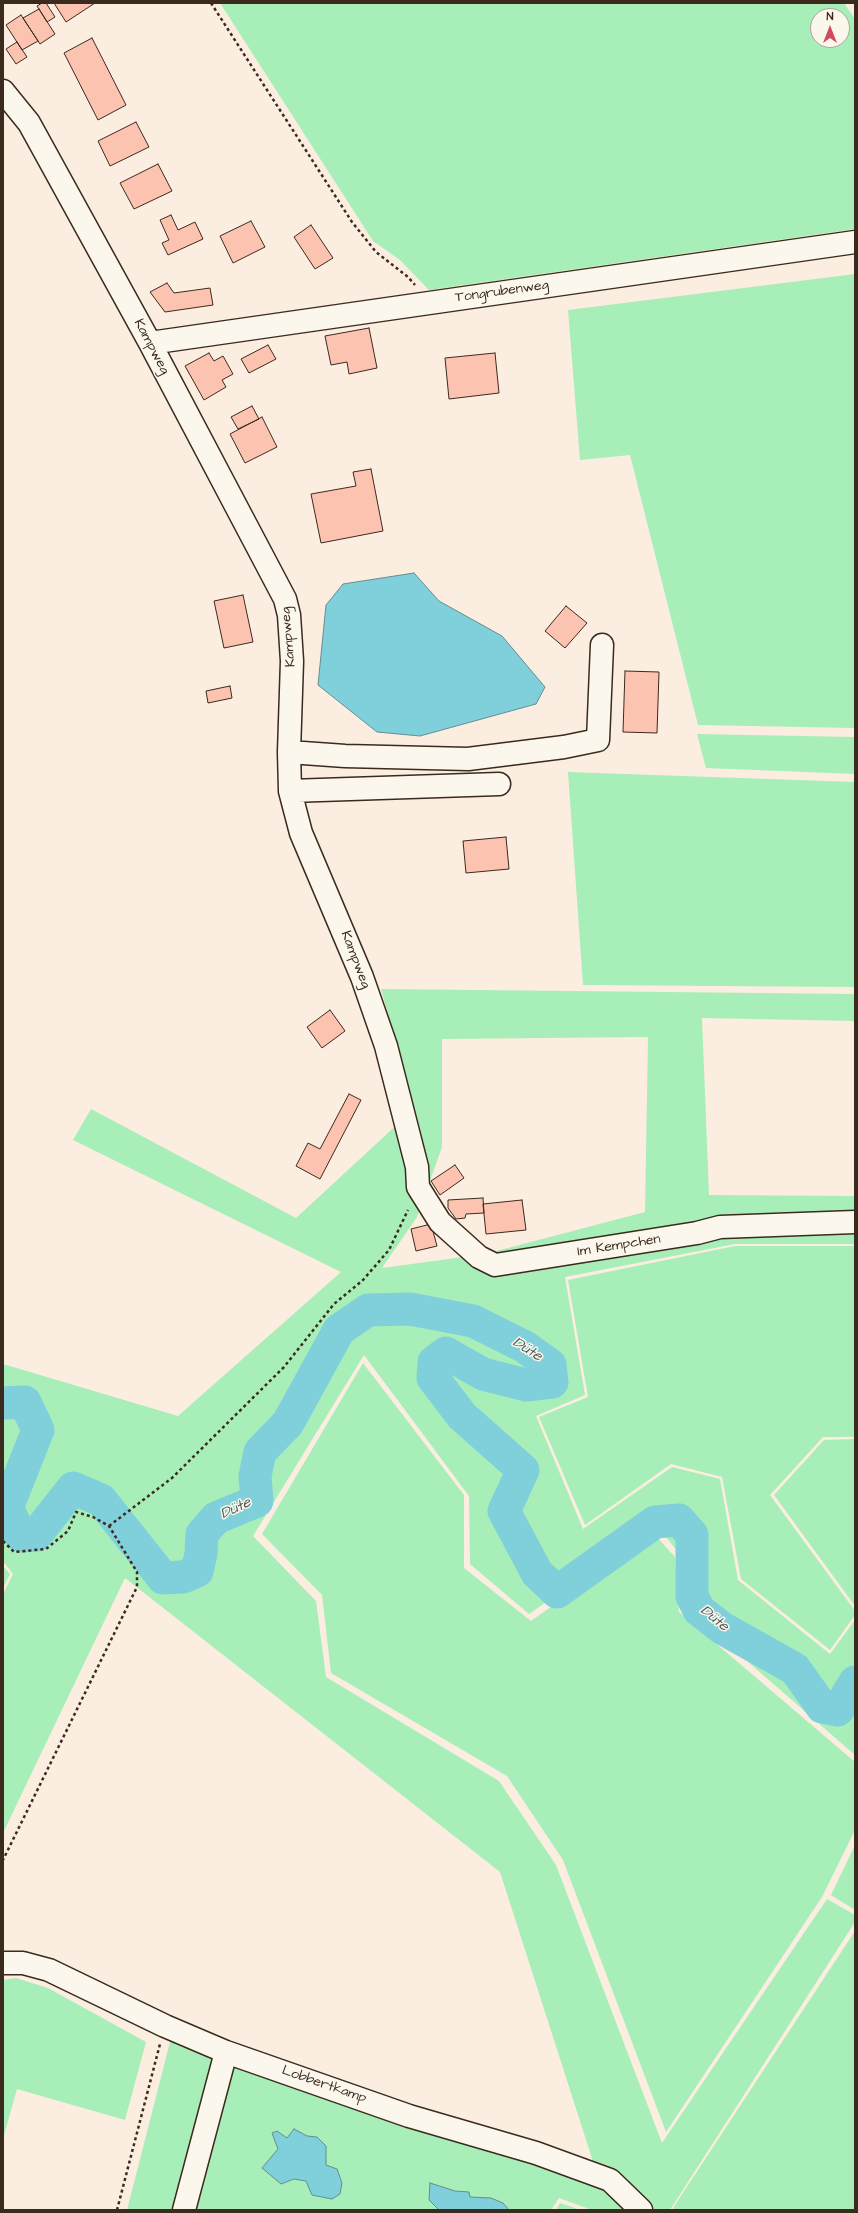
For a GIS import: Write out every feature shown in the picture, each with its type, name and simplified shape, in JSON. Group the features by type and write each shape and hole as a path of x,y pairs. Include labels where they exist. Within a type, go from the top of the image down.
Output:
{"street":[{"name":"Kampweg","path":"3,91 29,123 150,343 285,599 289,615 292,662 289,752 290,791 301,833 348,941 386,1046 417,1167 418,1187"},
{"name":"Tongrubenweg","path":"150,343 855,242"},
{"path":"289,752 345,756 468,759 564,747 598,740 602,645"},
{"path":"290,791 499,784"},
{"name":"Im Kempchen","path":"418,1187 440,1222 479,1257 495,1266 697,1233 720,1227 855,1222"},
{"name":"Lobbertkamp","path":"3,1963 23,1963 49,1970 165,2026 226,2052 409,2116 536,2153 610,2180 641,2210"},
{"path":"184,2210 226,2052"}],"path":[{"path":"211,3 352,222 376,252 408,277 429,302"},
{"path":"109,1526 172,1478 284,1367 334,1304 367,1275 389,1250 402,1226 418,1187"},
{"path":"3,1541 14,1552 46,1549 68,1531 76,1512 93,1517 109,1526 137,1572 137,1587 3,1860"},
{"path":"116,2210 165,2026"}],"green space":[{"path":"220,3 844,3 847,8 810,8 810,48 850,48 850,12 855,19 855,229 429,290 400,260 373,241"},
{"path":"855,274 855,728 698,725 630,455 580,460 568,310"},
{"path":"697,734 855,737 855,774 706,768"},
{"path":"568,772 855,782 855,987 583,985"},
{"path":"381,989 855,994 855,1021 702,1018 709,1195 855,1196 855,1244 735,1244 565,1277 585,1395 536,1416 583,1529 672,1467 720,1479 738,1580 830,1654 855,1620 855,1755 686,1608 680,1555 657,1525 529,1614 470,1564 469,1496 364,1355 253,1536 316,1601 326,1677 499,1781 556,1865 662,2143 827,1899 855,1915 855,1922 670,2210 592,2210 559,2198 551,2210 127,2210 171,2038 598,2177 500,1872 125,1578 3,1833 3,1594 13,1574 3,1561 3,1364 178,1416 341,1272 73,1140 91,1109 296,1218 414,1109","holes":["648,1037 645,1212 485,1254 382,1268 417,1217 442,1147 442,1039"]},
{"path":"735,1246 855,1246 855,1437 823,1437 770,1495 855,1611 855,1615 830,1650 741,1579 722,1477 671,1464 585,1525 539,1417 588,1397 568,1280"},
{"path":"363,1363 464,1495 464,1568 531,1621 654,1534 675,1557 679,1612 855,1762 855,1830 822,1897 666,2132 563,1860 507,1776 331,1673 322,1595 262,1534"},
{"path":"855,1439 855,1606 774,1495 824,1440"},
{"path":"3,1566 10,1574 3,1588"},
{"path":"855,1845 855,1910 831,1895"},
{"path":"855,1931 855,2210 674,2210 673,2208"},
{"path":"16,1978 48,1988 146,2042 125,2120 17,2089 3,2139 3,1980"},
{"path":"560,2203 581,2210 556,2210"}],"water":[{"path":"414,573 439,601 502,636 545,687 536,704 420,736 377,732 318,685 326,605 343,584"},
{"path":"294,2129 307,2136 317,2137 326,2146 326,2165 337,2169 342,2183 340,2194 332,2199 312,2195 306,2181 294,2179 281,2184 262,2168 278,2149 272,2133 277,2131 287,2138"},
{"path":"430,2183 455,2191 469,2192 470,2197 491,2198 503,2203 509,2210 439,2210 429,2200"}],"building":[{"path":"42,3 46,3 55,17 47,22 37,6"},
{"path":"54,3 95,3 66,22"},
{"path":"39,9 55,34 40,44 23,18"},
{"path":"21,15 38,41 22,50 6,25"},
{"path":"92,38 126,105 98,120 64,53"},
{"path":"17,42 27,57 16,64 6,49"},
{"path":"136,122 149,147 110,166 98,141"},
{"path":"158,164 172,191 134,209 120,183"},
{"path":"171,215 178,230 195,222 203,239 168,255 162,243 169,240 160,220"},
{"path":"251,221 265,247 233,263 220,236"},
{"path":"311,225 333,258 315,269 294,237"},
{"path":"167,283 174,293 210,288 213,305 165,312 150,292"},
{"path":"369,328 377,368 349,374 347,362 331,365 325,336"},
{"path":"268,345 276,359 249,373 241,359"},
{"path":"209,353 214,361 223,356 233,374 222,380 226,387 204,400 185,366"},
{"path":"495,353 499,393 449,399 445,358"},
{"path":"252,406 259,419 238,429 231,417"},
{"path":"262,417 277,447 245,463 230,434"},
{"path":"371,469 383,531 321,543 311,494 356,486 353,472"},
{"path":"243,595 253,642 224,648 214,601"},
{"path":"566,606 587,623 565,648 545,631"},
{"path":"625,671 659,672 657,733 623,732"},
{"path":"230,686 232,698 208,703 206,691"},
{"path":"506,837 509,869 466,873 463,841"},
{"path":"330,1010 345,1031 322,1048 307,1027"},
{"path":"349,1094 361,1100 320,1179 296,1166 308,1143 320,1149"},
{"path":"455,1165 464,1178 440,1195 431,1181"},
{"path":"483,1198 484,1213 466,1214 465,1218 456,1219 448,1208 448,1200"},
{"path":"522,1200 526,1230 486,1234 483,1204"},
{"path":"431,1224 437,1246 416,1251 411,1229"}],"waterway":[{"name":"Düte","path":"3,1403 25,1402 38,1430 7,1508 21,1536 36,1535 73,1488 101,1500 163,1578 183,1577 197,1571 201,1554 202,1534 216,1518 257,1501 255,1476 260,1452 288,1423 339,1330 368,1310 410,1309 473,1321 525,1347 550,1365 552,1382 526,1385 483,1374 446,1353 434,1362 433,1378 462,1416 523,1470 504,1511 537,1573 557,1592 655,1522 679,1520 692,1535 692,1596 699,1610 722,1628 795,1669 822,1707 838,1710 855,1682"}]}
